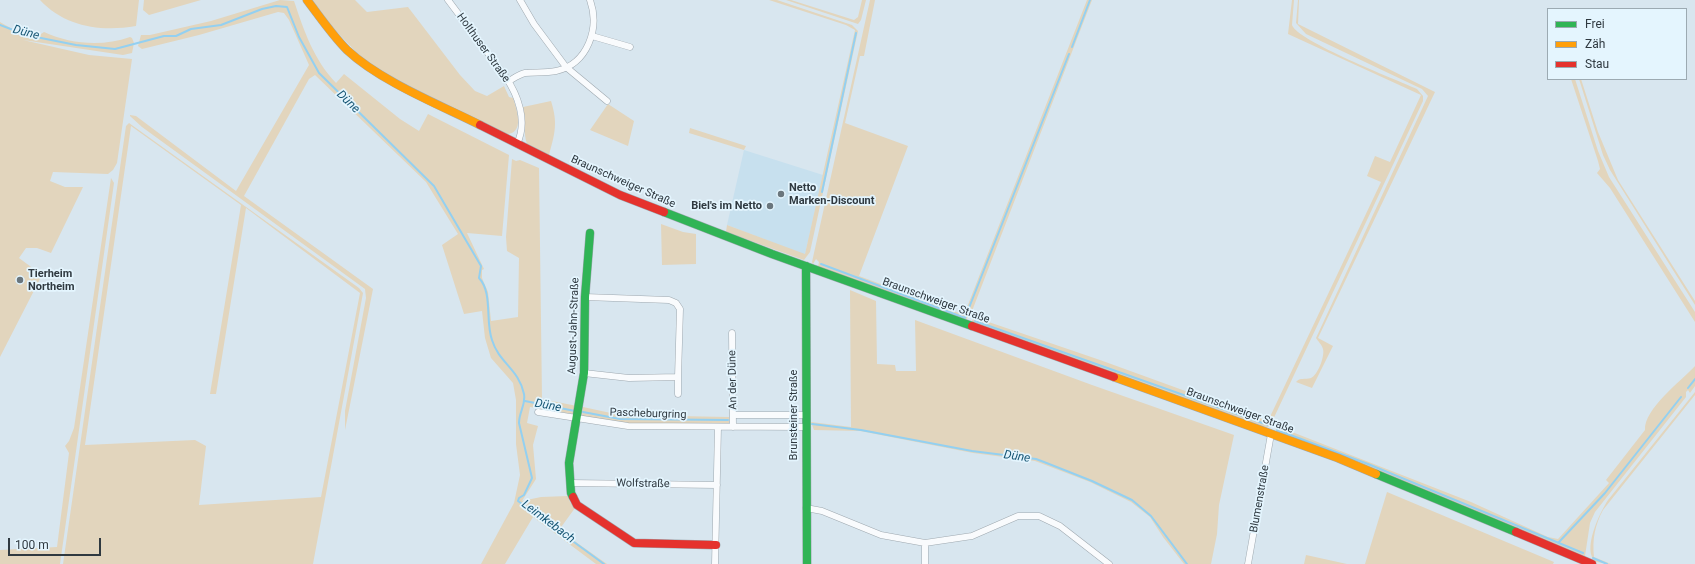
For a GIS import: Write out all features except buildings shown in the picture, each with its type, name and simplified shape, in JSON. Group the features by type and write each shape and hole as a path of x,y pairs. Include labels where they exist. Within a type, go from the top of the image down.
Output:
{"main road":[{"name":"Braunschweiger Straße","path":"308,0 340,42 371,69 412,93 629,199 806,266 1356,466 1592,564"},
{"name":"August-Jahn-Straße","path":"577,418 584,373 584,297 590,233"},
{"name":"Brunsteiner Straße","path":"806,266 805,427 807,564"},
{"path":"577,418 570,458 571,496 577,506 631,542 716,545"}],"street":[{"name":"Holthuser Straße","path":"448,0 509,81 521,110 522,129 517,144"},
{"path":"520,0 534,24 566,67 607,101"},
{"path":"509,81 524,74 556,71 566,67 583,53 592,36 595,19 590,0"},
{"path":"592,36 630,47"},
{"path":"584,297 669,300 676,303 680,309 678,394"},
{"name":"An der Düne","path":"732,333 734,427"},
{"path":"584,373 629,378 678,377"},
{"name":"Pascheburgring","path":"538,412 628,426 805,427"},
{"path":"733,415 805,414"},
{"path":"716,564 718,427"},
{"name":"Blumenstraße","path":"1248,564 1271,434"},
{"name":"Wolfstraße","path":"570,483 717,485"},
{"path":"806,508 822,511 881,535 925,543 972,536 1018,516 1031,515 1048,520 1060,526 1109,564"},
{"path":"925,543 925,564"}],"shaded area":[{"path":"40,0 139,0 136,26 123,28 97,28 72,22 50,9"},
{"path":"144,0 201,0 149,15 143,10"},
{"path":"280,0 294,1 310,45 328,74 336,83 344,74 400,119 419,131 428,114 509,155 502,236 467,233 484,269 482,270 482,278 488,292 491,321 518,317 519,258 507,251 506,237 512,159 516,161 520,160 539,168 542,399 577,406 573,414 530,407 527,423 538,426 533,445 536,479 522,501 541,497 568,496 570,502 575,508 559,530 607,564 596,564 533,517 505,564 481,564 514,503 520,475 516,444 516,400 513,383 491,358 485,338 482,311 464,314 442,245 458,234 426,182 315,75 309,79 244,196 373,289 345,430 345,411 366,298 365,289 142,127 130,116 136,116 236,191 309,65 289,20 284,13 278,12 199,35 142,49 138,46 141,35 150,35 211,21"},
{"path":"312,0 355,0 367,12 408,7 460,75 475,91 487,96 504,86 509,97 513,98 518,115 518,126 516,130 512,133 506,134 402,83 362,58 332,27"},
{"path":"769,0 777,0 852,25 858,31 810,252 804,260 726,232 727,225 805,254 855,30 846,25"},
{"path":"786,0 791,0 854,20 858,17 862,0 866,0 861,20 858,24"},
{"path":"870,0 875,0 864,56 860,56 845,123 908,146 859,276 964,315 1087,0 1092,0 972,311 966,320 818,267 819,262 816,259 813,264 812,262"},
{"path":"1292,0 1294,0 1292,25 1298,32 1328,50 1417,89 1423,96 1423,101 1270,426 1266,428 971,323 974,317 1100,360 1268,421 1381,182 1367,176 1375,156 1390,162 1421,95 1288,34"},
{"path":"1298,0 1298,24 1435,92 1318,338 1333,346 1312,388 1296,382 1301,379 1311,378 1318,369 1322,360 1323,349 1316,338 1428,96 1422,89 1306,34 1296,23"},
{"path":"0,22 15,30 25,33 41,34 44,32 64,39 86,43 108,42 130,37 134,43 132,53 123,55 23,40 89,55 132,59 117,163 113,170 108,174 53,172 50,181 65,187 83,187 51,253 37,248 26,248 19,258 42,275 0,357"},
{"path":"1571,80 1575,80 1598,151 1609,177 1695,312 1695,322 1610,188 1597,173 1600,169"},
{"path":"1579,80 1581,80 1598,132 1618,180 1695,301 1695,305 1610,170 1603,155"},
{"path":"551,101 555,128 549,155 527,144 523,107"},
{"path":"608,104 634,121 628,146 590,130"},
{"path":"129,123 359,288 363,293 313,564 63,564 126,126","holes":["131,126 241,205 210,394 216,394 246,208 360,293 321,497 199,505 206,446 195,440 85,445"]},
{"path":"690,128 746,146 744,150 689,133"},
{"path":"744,150 823,175 805,255 727,225"},
{"path":"111,178 114,183 60,564 0,564 0,550 57,547 69,453 65,446 69,441 74,428"},
{"path":"661,224 683,232 696,234 696,264 662,265"},
{"path":"850,290 876,301 877,364 895,365 896,371 916,371 915,320 1234,435 1219,505 1217,534 1211,564 1184,564 1150,517 1131,502 1090,482 1035,461 973,453 860,431 814,430 811,422 851,427"},
{"path":"1695,366 1695,386 1690,393 1688,390 1686,392 1686,397 1595,512 1590,523 1585,556 1277,432 1275,428 1287,430 1471,502 1548,537 1558,539 1609,483 1606,480 1645,430 1646,422 1650,413 1657,404"},
{"path":"1695,392 1695,395 1603,510 1608,500"},
{"path":"583,407 620,415 729,417 729,424 622,423 584,417 582,415"},
{"path":"1387,492 1554,562 1553,564 1365,564"},
{"path":"1603,510 1595,532 1593,544 1594,557 1611,564 1596,562 1592,557 1590,549 1593,531"},
{"path":"1306,555 1347,564 1304,564"}],"waterway":[{"path":"1072,47 1090,0"},
{"name":"Düne","path":"0,25 26,35 76,45 115,49 164,36 176,36 191,29 221,25 262,9 276,6 287,7 299,37 319,73 434,186 481,266 479,278 486,291 492,340 499,355 518,378 524,394 524,402 519,423 532,478 524,495 519,498 518,501 604,564"},
{"path":"822,192 856,33"},
{"path":"821,264 965,318 1069,54"},
{"path":"975,321 1268,425"},
{"path":"1688,388 1695,379"},
{"path":"1559,542 1605,493 1681,397"},
{"name":"Düne","path":"525,401 575,411"},
{"name":"Düne","path":"583,412 620,419 728,420"},
{"name":"Düne","path":"812,424 861,430 972,451 1036,459 1092,481 1132,500 1151,516 1187,564"},
{"path":"1277,430 1368,464 1583,553"},
{"path":"1593,558 1607,564"}],"traffic: fast":[{"path":"664,212 772,254 972,326"},
{"path":"573,497 571,493 569,463 584,373 585,297 590,233"},
{"path":"806,266 807,564"},
{"path":"1376,474 1516,532"}],"traffic: slow":[{"path":"307,0 326,26 347,50 376,72 411,92 480,125"},
{"path":"1114,377 1338,458 1376,474"}],"traffic: jam":[{"path":"480,125 620,195 664,212"},
{"path":"972,326 1114,377"},
{"path":"573,497 577,505 634,543 716,545"},
{"path":"1516,532 1592,564"}],"place":[{"name":"Netto Marken-Discount","path":"781,194"},
{"name":"Biel's im Netto","path":"770,206"},
{"name":"Tierheim Northeim","path":"20,280"}],"water label":[{"name":"Leimkebach","path":"548,522"}]}
